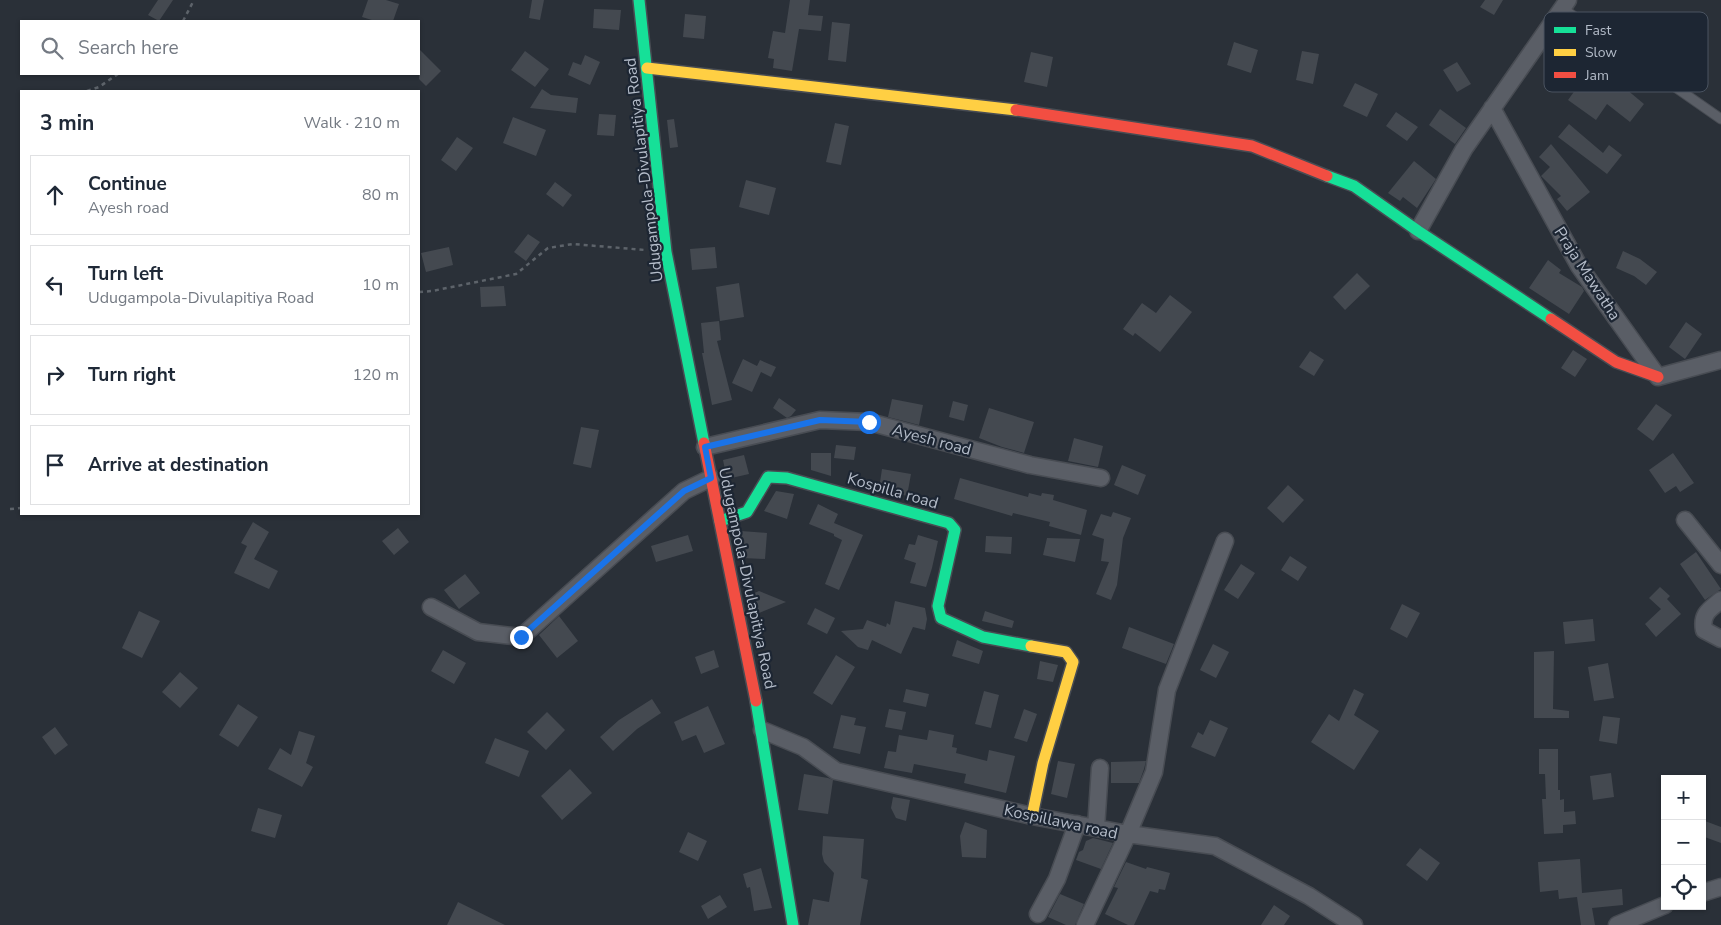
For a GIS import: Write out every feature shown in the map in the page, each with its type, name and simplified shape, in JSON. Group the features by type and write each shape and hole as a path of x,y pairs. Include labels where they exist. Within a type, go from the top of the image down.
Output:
{"street":[{"name":"Udugampola-Divulapitiya Road","path":"639,0 666,252 762,730 793,925"},
{"path":"1418,231 1464,149 1544,34"},
{"path":"647,68 1026,112 1252,146 1354,186 1418,231 1616,362 1658,377 1721,360"},
{"name":"Praja Mawatha","path":"1492,108 1579,266 1658,377"},
{"name":"Ayesh road","path":"705,447 820,420 869,422 1030,465 1101,478"},
{"path":"431,607 478,632 521,637 684,491 711,478"},
{"name":"Kospilla road","path":"720,521 748,512 768,478 787,478 949,523 955,530 938,606 941,618 984,637 1066,652 1073,662 1043,762 1032,816"},
{"path":"1685,520 1721,565"},
{"path":"1085,925 1128,834 1154,772 1167,690 1225,541"},
{"path":"1721,600 1706,612 1703,622 1704,630 1721,639"},
{"name":"Kospillawa road","path":"762,730 803,747 836,771 1032,816 1128,834 1215,846 1309,896 1354,925"},
{"path":"1096,828 1100,768"},
{"path":"1038,914 1057,879 1077,824"},
{"path":"1706,892 1721,888"},
{"path":"1617,925 1661,907"}],"lane":[{"path":"1565,4 1576,12"},
{"path":"1684,92 1721,119"}],"path":[{"path":"184,20 194,0"},
{"path":"90,90 99,87 117,75"},
{"path":"420,292 432,292 516,274 548,248 573,244 666,252"},
{"path":"10,509 20,508"}],"building":[{"path":"158,0 173,0 160,20 148,15"},
{"path":"368,0 386,0 399,4 393,20 372,20 362,17"},
{"path":"532,0 544,0 540,20 529,18"},
{"path":"790,0 810,0 808,15 823,16 821,31 799,29 792,71 773,68 774,59 768,58 773,31 785,33"},
{"path":"1485,0 1503,0 1494,15 1480,7"},
{"path":"594,9 621,10 619,30 593,28"},
{"path":"685,14 706,16 704,39 683,37"},
{"path":"832,22 850,24 846,62 828,60"},
{"path":"1234,42 1258,50 1251,73 1227,65"},
{"path":"420,50 441,71 426,86 419,79"},
{"path":"525,51 549,69 535,87 511,70"},
{"path":"1302,51 1319,54 1313,84 1296,80"},
{"path":"1031,52 1053,57 1047,87 1024,82"},
{"path":"585,55 600,62 590,85 568,75 573,62 581,65"},
{"path":"1457,62 1471,84 1457,92 1443,70"},
{"path":"1355,83 1378,94 1367,117 1343,106"},
{"path":"542,89 551,95 578,98 576,113 530,108"},
{"path":"1574,92 1630,92 1644,104 1630,122 1607,104 1596,120 1568,100"},
{"path":"1440,109 1466,128 1455,144 1429,125"},
{"path":"1396,112 1418,127 1407,141 1386,126"},
{"path":"599,114 616,115 614,136 597,135"},
{"path":"513,117 546,130 536,156 503,143"},
{"path":"674,119 678,147 670,148 667,120"},
{"path":"835,123 849,126 841,165 826,162"},
{"path":"1569,124 1603,153 1609,145 1622,155 1607,174 1558,137"},
{"path":"457,137 473,148 456,171 441,160"},
{"path":"1551,144 1590,192 1567,211 1557,199 1561,196 1541,176 1550,167 1539,157"},
{"path":"1414,161 1436,179 1417,208 1403,197 1400,201 1388,193"},
{"path":"746,180 776,188 769,215 739,207"},
{"path":"555,182 572,195 563,207 546,194"},
{"path":"528,234 540,242 526,261 514,252"},
{"path":"449,247 453,265 426,272 421,253"},
{"path":"715,247 717,268 692,270 690,249"},
{"path":"1623,251 1640,259 1657,272 1646,285 1634,276 1616,268"},
{"path":"1548,260 1561,270 1559,273 1582,287 1584,291 1569,314 1529,288"},
{"path":"1357,273 1370,286 1345,310 1333,297"},
{"path":"739,283 744,317 720,321 716,287"},
{"path":"504,286 506,306 481,307 480,287"},
{"path":"1170,295 1192,312 1160,352 1135,333 1133,336 1123,329 1142,303 1156,313"},
{"path":"719,321 721,340 717,341 732,400 712,405 702,353 704,353 701,323"},
{"path":"1686,322 1702,334 1685,359 1669,347"},
{"path":"1573,350 1587,359 1575,377 1561,368"},
{"path":"1310,351 1324,360 1314,376 1299,367"},
{"path":"743,359 757,366 760,360 776,367 771,377 761,372 752,392 732,383"},
{"path":"779,398 796,410 791,416 787,418 773,408"},
{"path":"892,399 923,405 919,425 888,417"},
{"path":"953,401 968,405 964,421 949,417"},
{"path":"1656,404 1672,415 1653,441 1637,429"},
{"path":"989,408 1034,422 1024,453 979,438"},
{"path":"581,427 599,430 591,468 573,464"},
{"path":"1074,438 1103,446 1098,467 1068,461"},
{"path":"836,445 856,447 854,460 834,458"},
{"path":"811,453 831,453 831,476 811,470"},
{"path":"1673,453 1694,483 1680,492 1676,486 1665,493 1649,470"},
{"path":"744,455 749,474 727,479 723,460"},
{"path":"1122,465 1146,475 1138,495 1114,485"},
{"path":"882,469 911,474 907,496 879,489"},
{"path":"960,478 1028,497 1029,493 1041,496 1042,493 1054,495 1053,500 1087,510 1081,535 1049,526 1050,522 1013,513 1012,516 954,499"},
{"path":"1288,485 1304,500 1283,523 1267,508"},
{"path":"776,491 794,494 787,519 764,511"},
{"path":"818,504 838,514 834,523 863,535 839,590 825,584 842,540 834,536 834,534 809,524"},
{"path":"1113,512 1131,518 1123,538 1117,585 1111,600 1096,594 1109,562 1101,561 1104,539 1092,535 1101,514 1111,517"},
{"path":"253,522 269,532 254,559 278,571 269,589 234,573 247,546 241,543"},
{"path":"398,528 409,542 394,555 382,541"},
{"path":"741,531 767,533 765,559 743,558 740,546"},
{"path":"688,535 693,551 656,562 651,546"},
{"path":"918,535 938,541 926,587 910,583 916,563 904,559 909,544 915,545"},
{"path":"986,536 1012,537 1011,554 985,552"},
{"path":"1047,538 1080,539 1075,562 1043,555"},
{"path":"1696,552 1721,589 1705,600 1680,564"},
{"path":"1290,556 1307,567 1298,581 1281,570"},
{"path":"1241,564 1255,573 1238,599 1224,590"},
{"path":"465,574 480,593 459,609 444,590"},
{"path":"1660,587 1670,596 1667,599 1681,614 1656,637 1645,624 1661,609 1649,598"},
{"path":"759,591 786,602 754,615 750,595"},
{"path":"895,601 925,608 927,619 925,630 913,627 901,654 872,640 868,650 858,647 841,631 863,629 867,620 886,627 887,623 890,625"},
{"path":"1402,604 1420,613 1407,638 1390,629"},
{"path":"815,608 835,618 827,634 807,624"},
{"path":"139,611 160,621 142,658 122,648"},
{"path":"985,611 1014,621 1012,628 982,621"},
{"path":"559,616 578,641 557,658 539,635"},
{"path":"1593,619 1595,641 1565,644 1563,622"},
{"path":"1129,627 1174,644 1166,664 1122,648"},
{"path":"957,640 983,651 979,664 952,656"},
{"path":"1213,644 1229,652 1216,678 1200,670"},
{"path":"443,650 466,663 454,684 431,671"},
{"path":"714,650 719,667 701,674 695,657"},
{"path":"1554,651 1553,709 1569,711 1569,718 1534,718 1534,652"},
{"path":"836,655 855,667 832,705 813,693"},
{"path":"1040,661 1058,665 1053,682 1037,679"},
{"path":"1608,663 1614,698 1594,701 1588,667"},
{"path":"180,672 198,688 180,708 162,692"},
{"path":"906,689 929,694 926,707 903,702"},
{"path":"1354,689 1364,694 1354,715 1379,731 1354,770 1311,742 1329,714 1339,721"},
{"path":"984,691 999,695 991,728 975,724"},
{"path":"652,699 661,713 637,729 613,751 600,737 619,720"},
{"path":"238,704 258,717 238,747 219,735"},
{"path":"708,706 725,744 704,753 696,735 682,741 674,722"},
{"path":"889,709 906,712 902,730 885,727"},
{"path":"1024,709 1037,714 1027,742 1014,738"},
{"path":"547,712 565,730 546,750 527,732"},
{"path":"841,715 856,718 854,725 866,727 860,754 833,748"},
{"path":"1603,716 1620,718 1617,744 1599,741"},
{"path":"1210,720 1228,728 1215,757 1191,747 1198,732 1203,735"},
{"path":"55,727 68,745 55,755 42,737"},
{"path":"929,730 954,735 952,747 957,748 956,753 987,761 989,750 1015,756 1006,793 964,783 966,774 914,764 912,773 884,768 888,751 896,752 899,735 927,740"},
{"path":"299,731 315,736 306,763 313,767 302,787 268,769 280,748 291,755"},
{"path":"495,738 529,751 519,777 485,763"},
{"path":"1539,749 1558,749 1558,790 1560,790 1560,800 1564,799 1564,812 1575,811 1576,824 1563,825 1563,833 1544,834 1542,799 1546,799 1545,774 1539,774"},
{"path":"1058,761 1075,764 1067,798 1051,794"},
{"path":"1146,761 1139,783 1111,783 1111,762"},
{"path":"570,769 592,793 562,820 541,796"},
{"path":"1611,773 1614,797 1593,800 1590,776"},
{"path":"804,774 833,780 828,814 798,810"},
{"path":"893,797 910,800 906,821 896,818 891,808"},
{"path":"258,808 282,815 275,838 251,831"},
{"path":"1706,821 1721,827 1721,843 1706,837"},
{"path":"965,822 987,830 986,858 962,857 960,836"},
{"path":"688,832 707,841 698,861 679,852"},
{"path":"823,836 864,839 861,878 868,880 860,925 808,925 813,899 829,902 834,873 824,862 822,854"},
{"path":"1093,838 1113,843 1101,869 1076,860 1079,852 1083,850 1086,841"},
{"path":"1420,848 1440,863 1427,881 1406,865"},
{"path":"1580,859 1582,893 1622,889 1623,905 1592,908 1595,925 1581,925 1577,897 1559,899 1558,890 1540,892 1538,862"},
{"path":"1126,862 1146,869 1147,867 1170,873 1165,890 1159,889 1158,893 1150,891 1134,925 1128,925 1105,914 1118,888 1114,887"},
{"path":"761,868 772,908 754,911 750,887 747,888 743,874"},
{"path":"1060,894 1084,904 1075,925 1066,925 1048,917"},
{"path":"720,895 727,907 708,919 701,906"},
{"path":"458,902 505,925 447,925"},
{"path":"1274,905 1290,916 1284,925 1261,925"}],"traffic: fast":[{"path":"639,0 666,252 704,443"},
{"path":"1327,176 1354,186 1551,319"},
{"path":"720,521 747,512 768,477 787,478 949,523 955,530 938,606 941,618 983,637 1031,646"},
{"path":"756,701 793,925"}],"traffic: slow":[{"path":"647,68 1016,110"},
{"path":"1031,646 1066,652 1073,662 1043,763 1032,816"}],"traffic: jam":[{"path":"1016,110 1252,146 1327,176"},
{"path":"1551,319 1616,362 1658,377"},
{"path":"704,443 756,701"}],"route":[{"path":"521,637 684,491 711,478 705,447 820,420 869,422"}]}
